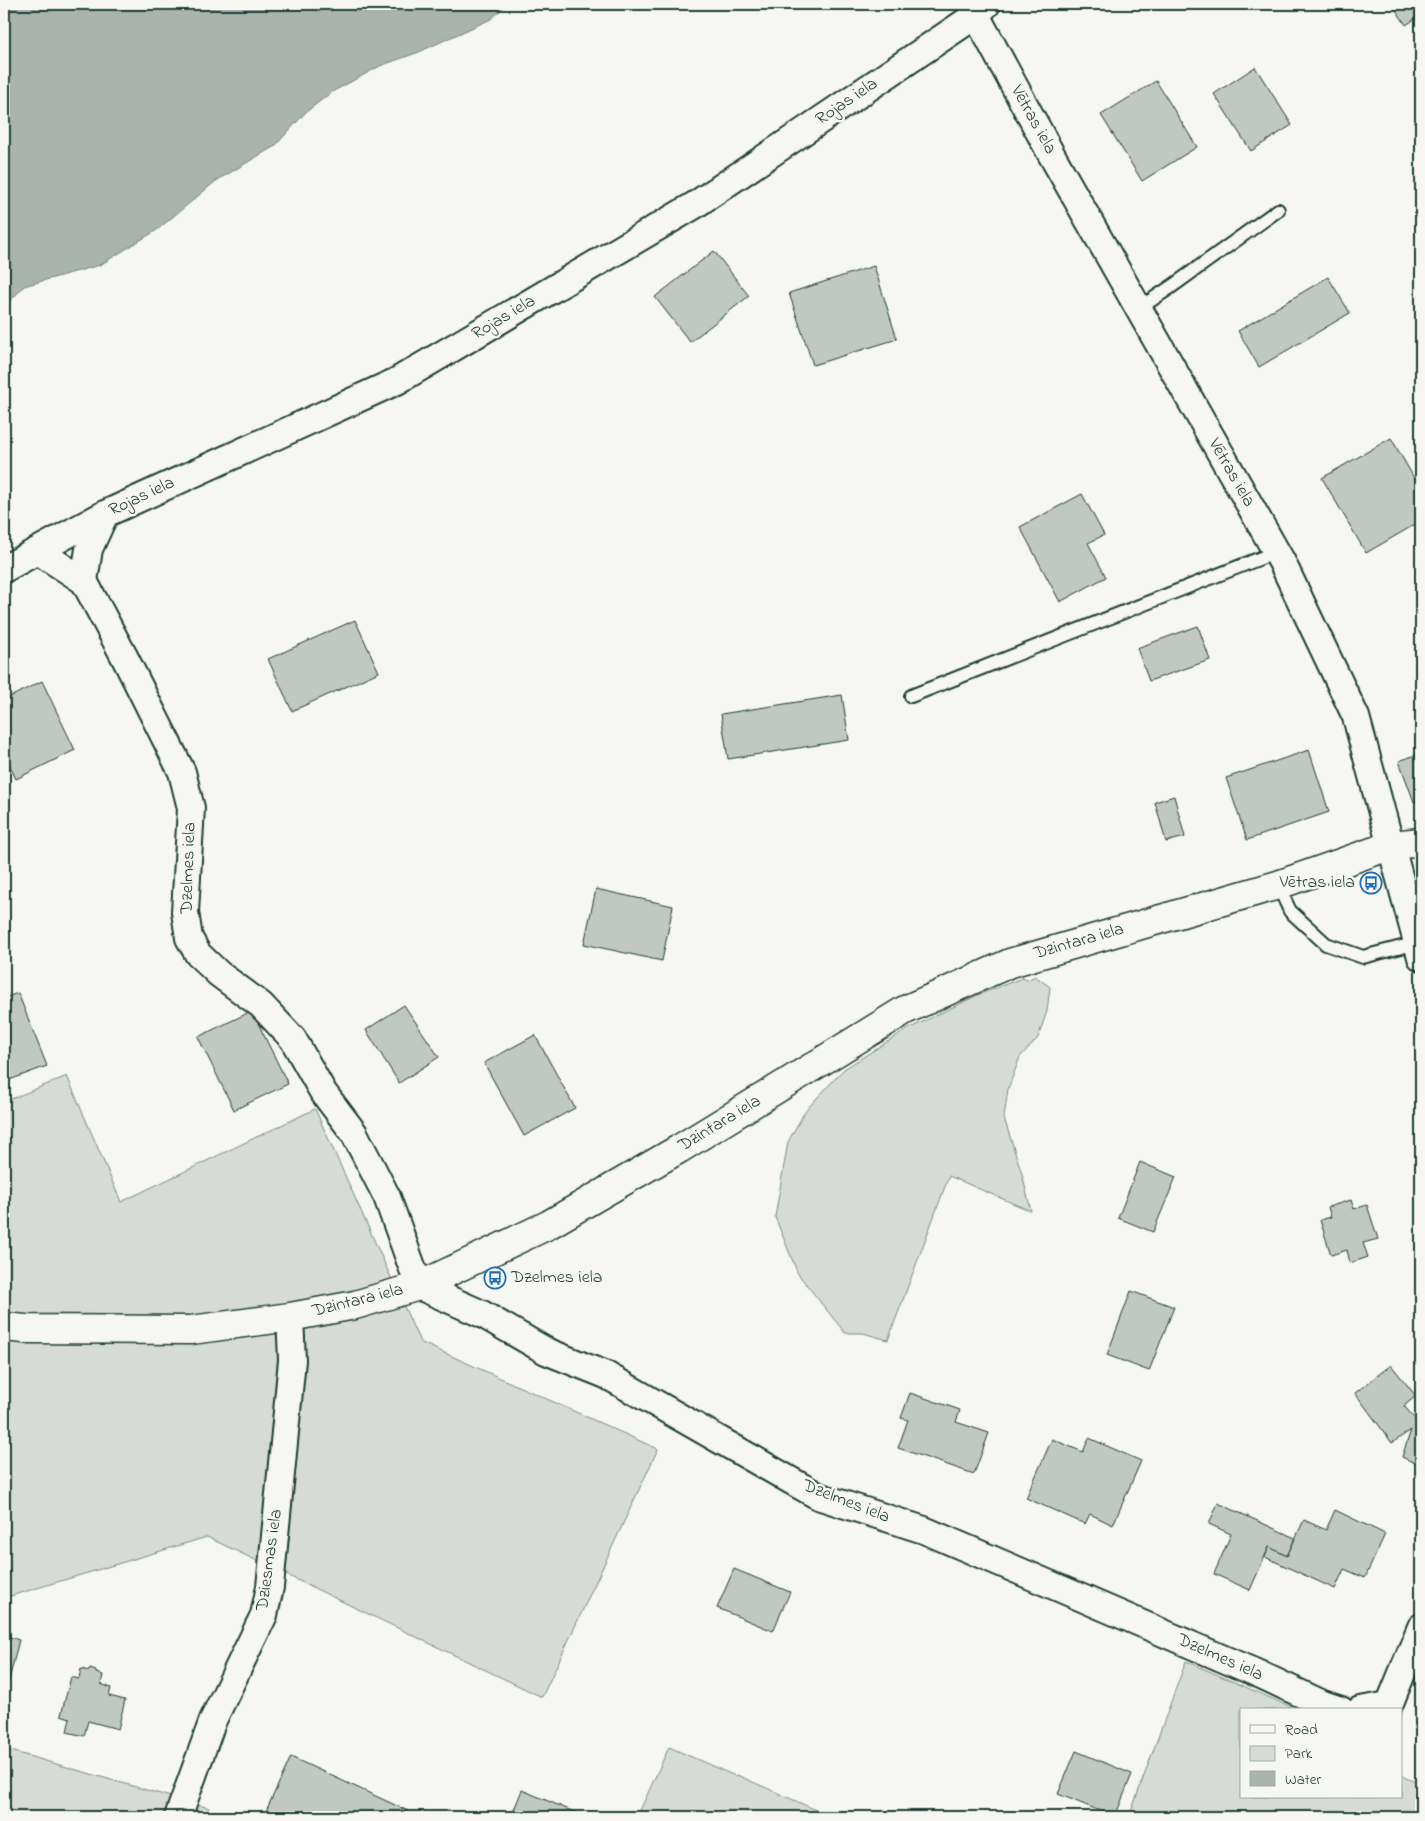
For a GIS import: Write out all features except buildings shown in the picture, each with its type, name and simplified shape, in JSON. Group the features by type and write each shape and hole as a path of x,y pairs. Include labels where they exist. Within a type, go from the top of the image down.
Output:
{"street":[{"name":"Vētras iela","path":"982,10 1138,309 1276,552 1356,717 1419,950"},
{"name":"Rojas iela","path":"4,569 105,514 397,381 695,205 982,10"},
{"path":"84,581 89,549 105,514"},
{"name":"Dzelmes iela","path":"38,550 84,581 182,772 191,808 185,912 189,938 198,954 219,974 261,1005 293,1039 323,1092 354,1133 387,1197 419,1286 482,1314 546,1351 606,1376 818,1496 924,1530 1335,1708"},
{"name":"Dzintara iela","path":"4,1328 191,1330 290,1317 355,1305 419,1286 548,1225 678,1149 905,1010 1010,962 1278,885 1392,845 1421,842"},
{"name":"Dziesmas iela","path":"178,1817 213,1720 264,1615 270,1587 292,1360 290,1317"},
{"path":"1374,1708 1389,1706 1421,1627"}],"lane":[{"path":"1138,309 1278,210"},
{"path":"911,696 1276,552"},
{"path":"1278,885 1290,911 1326,944 1364,957 1419,950"}],"green space":[{"path":"1035,976 1050,987 1047,1011 1038,1038 1020,1057 1008,1089 1004,1118 1022,1174 1031,1211 949,1176 888,1340 863,1333 845,1333 798,1274 775,1217 788,1142 805,1111 844,1069 906,1030 980,994 1022,978 1028,980"},
{"path":"67,1076 121,1202 315,1109 420,1342 658,1449 542,1697 207,1537 4,1598 4,1102"},
{"path":"1186,1661 1293,1708 1240,1708 1240,1798 1402,1798 1402,1775 1421,1784 1421,1817 1129,1817"},
{"path":"669,1747 735,1776 737,1775 832,1817 637,1817"},
{"path":"4,1749 209,1808 208,1817 4,1817"}],"water":[{"path":"4,4 507,4 491,19 419,52 380,66 332,92 306,112 275,146 216,181 157,230 100,265 24,286 4,308"}],"place":[{"name":"Vētras iela","path":"1371,883"},
{"name":"Dzelmes iela","path":"495,1278"}]}
